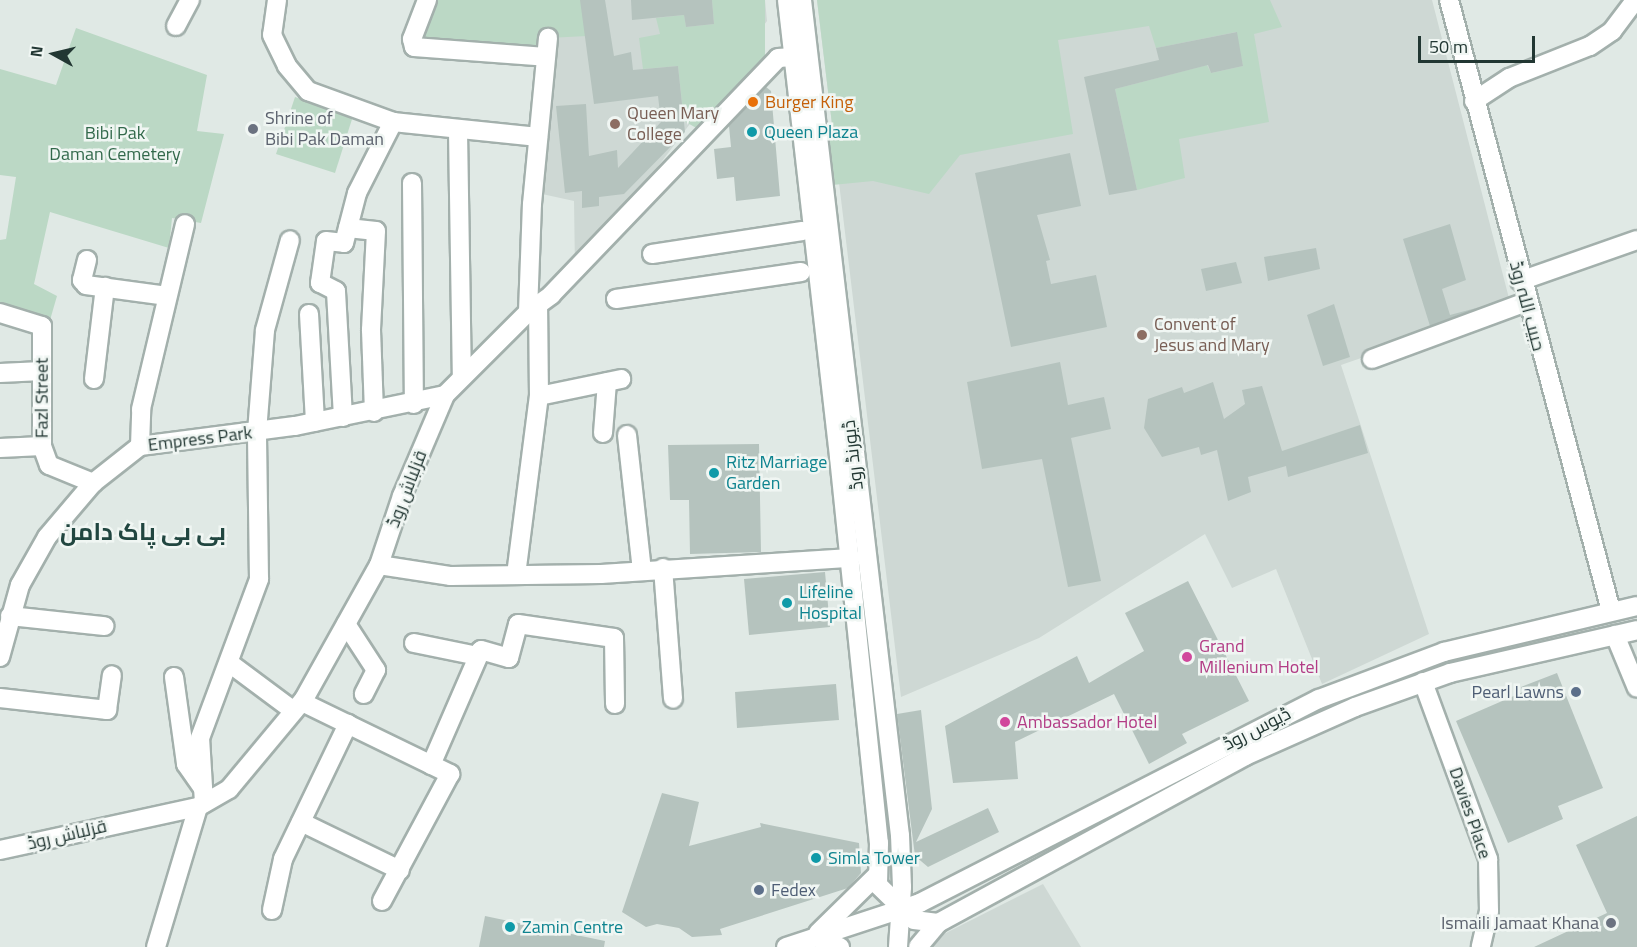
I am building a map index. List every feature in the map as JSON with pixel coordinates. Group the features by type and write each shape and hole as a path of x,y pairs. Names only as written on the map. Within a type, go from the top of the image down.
{"street":[{"path":"176,26 190,0"},
{"path":"277,0 272,31 287,66 305,89 393,122 458,131 538,136"},
{"path":"427,0 412,39 414,47 546,57"},
{"name":"ڈیورنڈ روڈ","path":"787,0 850,558 879,843 877,875"},
{"name":"ڈیورنڈ روڈ","path":"802,0 900,835 901,910 898,947"},
{"name":"حبیب اللہ روڈ","path":"1449,0 1520,281 1611,611"},
{"path":"1474,101 1509,78 1590,46 1612,31 1635,0"},
{"path":"516,575 539,396 533,308 538,136 548,38"},
{"name":"قزلباش روڈ","path":"0,850 202,799 229,789 298,706 379,565 402,496 445,395 778,58 793,57"},
{"path":"343,417 336,291 320,283 326,241 344,243 357,194 393,122"},
{"path":"458,131 462,376"},
{"path":"412,183 414,404"},
{"path":"140,446 141,409 185,224"},
{"path":"348,228 376,231 371,330 374,412"},
{"path":"652,254 802,231"},
{"path":"156,947 202,799 200,738 259,579 257,432 265,330 290,240"},
{"path":"1520,281 1637,240"},
{"path":"87,260 83,284 167,296"},
{"path":"616,299 801,272"},
{"path":"94,380 105,287"},
{"path":"1372,359 1526,302"},
{"name":"Fazl Street","path":"0,313 42,326 42,446 49,465 93,483"},
{"path":"309,314 315,422"},
{"path":"0,373 42,371"},
{"path":"539,396 614,381 603,433"},
{"name":"Empress Park","path":"0,657 20,585 47,537 93,483 140,446 257,432 374,412 445,395"},
{"path":"627,435 642,570"},
{"path":"0,448 42,446"},
{"path":"379,565 451,576 642,570 850,558"},
{"path":"663,568 673,699"},
{"name":"ڈیوس روڈ","path":"786,947 814,936 901,910 1319,699 1416,660 1637,606"},
{"path":"10,616 104,626"},
{"path":"346,624 376,670 364,694"},
{"path":"431,765 478,656 484,650 508,658 518,624 614,638 615,704"},
{"name":"ڈیوس روڈ","path":"918,947 938,923 1245,756 1355,707 1423,682 1527,653 1637,630"},
{"path":"1615,635 1637,688"},
{"path":"414,643 478,656"},
{"path":"232,665 298,706 348,724 450,774 448,782 382,901"},
{"path":"0,698 107,710 112,675"},
{"path":"174,677 186,764 202,799"},
{"name":"Davies Place","path":"1423,682 1488,859 1489,910 1481,947"},
{"path":"272,910 283,859 348,724"},
{"path":"301,822 400,870"},
{"path":"877,875 881,892 901,910 917,922 938,923"},
{"path":"840,947 814,936 877,875"}],"shaded area":[{"name":"Queen Mary College","path":"427,0 765,0 767,21 603,240 575,269 574,201 533,192 546,57"},
{"name":"Convent of Jesus and Mary","path":"817,0 1432,0 1511,306 1341,365 1429,634 1322,684 1276,569 1232,588 1205,534 1039,638 901,697"},
{"path":"1043,884 1081,947 927,947 934,939"}],"green space":[{"path":"427,0 582,0 587,36 548,38 546,57 412,39"},
{"path":"712,0 765,0 765,73 707,134 684,121 678,66 643,69 639,38 660,34 656,18 684,15 686,27 714,24"},
{"path":"817,0 1270,0 1282,27 1254,34 1269,122 1179,139 1185,178 1137,190 1115,89 1207,65 1211,73 1243,66 1236,32 1156,48 1149,26 1058,40 1073,134 960,155 929,194 873,181 822,186 832,124"},
{"name":"Bibi Pak Daman Cemetery","path":"76,28 207,75 197,131 224,134 201,223 172,218 169,248 50,212 34,284 57,296 48,327 0,313 0,240 6,239 16,177 0,175 0,69 56,85"},
{"path":"295,97 353,116 335,173 276,154"}],"building":[{"path":"580,0 605,0 614,56 631,52 633,70 678,66 685,132 624,194 599,197 599,206 582,208 582,191 565,193 556,106 586,104 589,156 617,150 618,168 661,122 658,96 594,104"},
{"path":"631,0 712,0 714,24 686,27 684,15 632,20"},
{"path":"1237,32 1243,66 1211,73 1208,65 1115,89 1137,190 1109,195 1084,77 1159,60 1156,48"},
{"name":"Queen Plaza","path":"766,87 771,91 780,196 736,201 734,177 717,179 714,149 731,147 729,126"},
{"path":"1070,153 1081,206 1037,215 1050,260 1046,261 1051,284 1096,275 1107,327 1011,347 975,173"},
{"path":"1450,224 1466,280 1442,289 1450,315 1480,307 1430,326 1403,239"},
{"path":"1316,248 1320,269 1268,281 1264,257"},
{"path":"1236,262 1242,283 1206,291 1201,269"},
{"path":"1334,304 1350,357 1323,366 1307,315"},
{"path":"1060,362 1068,405 1104,397 1111,429 1071,438 1101,581 1068,587 1042,459 982,469 967,382"},
{"path":"1213,382 1224,419 1245,404 1242,390 1262,386 1282,451 1360,425 1368,453 1288,477 1286,466 1248,477 1251,492 1228,501 1217,450 1201,455 1199,447 1162,457 1144,428 1148,399 1182,387 1184,393"},
{"name":"Ritz Marriage Garden","path":"759,444 761,552 690,554 689,500 670,500 668,445"},
{"name":"Lifeline Hospital","path":"825,572 830,627 749,635 744,579"},
{"path":"1188,581 1249,701 1182,734 1187,743 1149,764 1114,694 1015,742 1018,779 953,783 945,726 1077,656 1089,683 1144,651 1125,613"},
{"path":"1557,673 1603,788 1558,806 1563,819 1508,843 1456,721 1523,692 1521,687"},
{"path":"836,684 839,720 737,728 735,692"},
{"path":"921,710 932,809 916,842 988,808 999,832 928,867 915,856 897,714"},
{"path":"662,793 699,802 689,846 761,827 760,823 859,843 861,873 848,888 720,929 722,935 692,937 679,928 657,924 646,927 622,912"},
{"path":"1637,816 1637,947 1534,947 1607,913 1576,845"},
{"name":"Zamin Centre","path":"485,916 605,941 604,947 479,947"}],"place":[{"name":"Burger King","path":"753,102"},
{"name":"Queen Mary College","path":"615,124"},
{"name":"Shrine of Bibi Pak Daman","path":"253,129"},
{"name":"Queen Plaza","path":"752,132"},
{"name":"Convent of Jesus and Mary","path":"1142,335"},
{"name":"Ritz Marriage Garden","path":"714,473"},
{"name":"Lifeline Hospital","path":"787,603"},
{"name":"Grand Millenium Hotel","path":"1187,657"},
{"name":"Pearl Lawns","path":"1576,692"},
{"name":"Ambassador Hotel","path":"1005,722"},
{"name":"Simla Tower","path":"816,858"},
{"name":"Fedex","path":"759,890"},
{"name":"Ismaili Jamaat Khana","path":"1611,923"},
{"name":"Zamin Centre","path":"510,927"}],"district":[{"name":"بی بی پاک دامن","path":"143,532"}]}
